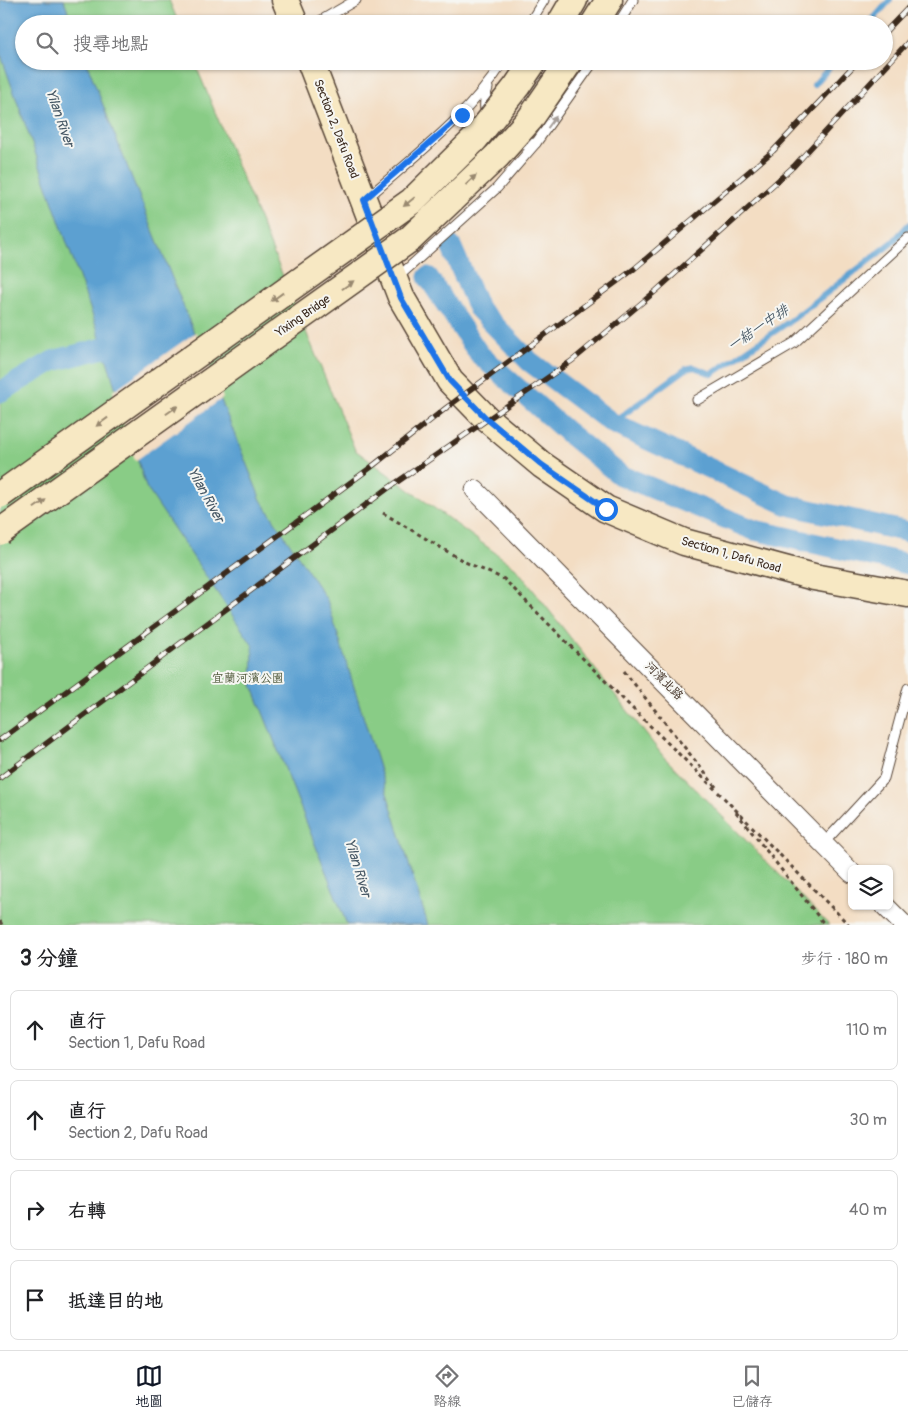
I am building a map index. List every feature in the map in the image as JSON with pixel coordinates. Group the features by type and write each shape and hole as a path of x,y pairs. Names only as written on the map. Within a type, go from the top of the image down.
{"street":[{"path":"284,0 291,15"},
{"path":"565,15 574,0"},
{"path":"600,15 609,0"},
{"name":"Section 2, Dafu Road","path":"313,70 394,280"},
{"path":"0,495 412,201 474,138 528,70"},
{"name":"Yixing Bridge","path":"0,532 410,239 503,150 530,119 564,70"},
{"name":"Section 1, Dafu Road","path":"394,280 401,298 450,381 486,418 542,465 606,509 684,542 814,578 908,594"},
{"name":"河濱北路","path":"475,490 706,723 848,870"},
{"path":"889,910 904,925"}],"lane":[{"path":"330,15 356,0"},
{"path":"535,15 544,0"},
{"path":"623,15 632,0"},
{"path":"364,200 462,115 490,83 498,70"},
{"path":"394,280 497,188 536,143 588,70"},
{"path":"490,83 484,98 484,114 492,130 504,140 520,145 536,143"},
{"path":"697,400 794,342 908,238"},
{"path":"822,845 884,778 904,724 908,688"}],"path":[{"path":"383,514 465,562 504,579 849,925"},
{"path":"619,666 825,925"},
{"path":"0,920 2,925"}],"green space":[{"name":"宜蘭河濱公園","path":"0,0 169,0 175,15 15,15 15,70 198,70 355,450 516,568 663,756 829,925 0,925"}],"water":[{"name":"Yilan River","path":"0,0 64,0 69,15 15,15 15,70 89,70 261,500 327,600 428,925 347,925 252,685 253,646 146,487 97,328 0,53"}],"pier":[{"path":"196,332 223,398 135,461 113,391"}],"waterway":[{"path":"877,15 890,0"},
{"path":"814,85 827,70"},
{"name":"一結一中排","path":"612,423 686,369 694,367 712,374 793,319 893,242 908,225"},
{"path":"451,246 478,308 529,361 612,423 788,505 908,532"},
{"path":"428,277 479,354 567,432 620,475 754,530 908,564"},
{"path":"0,392 53,361 131,341"}],"railway":[{"path":"893,24 908,8"},
{"path":"893,58 908,42"},
{"path":"0,740 370,468 446,408 634,269 773,151 850,70"},
{"path":"0,778 387,489 573,360 657,290 794,166 882,70"}],"route":[{"path":"462,115 364,200 401,298 450,381 486,418 542,465 606,509"}]}
